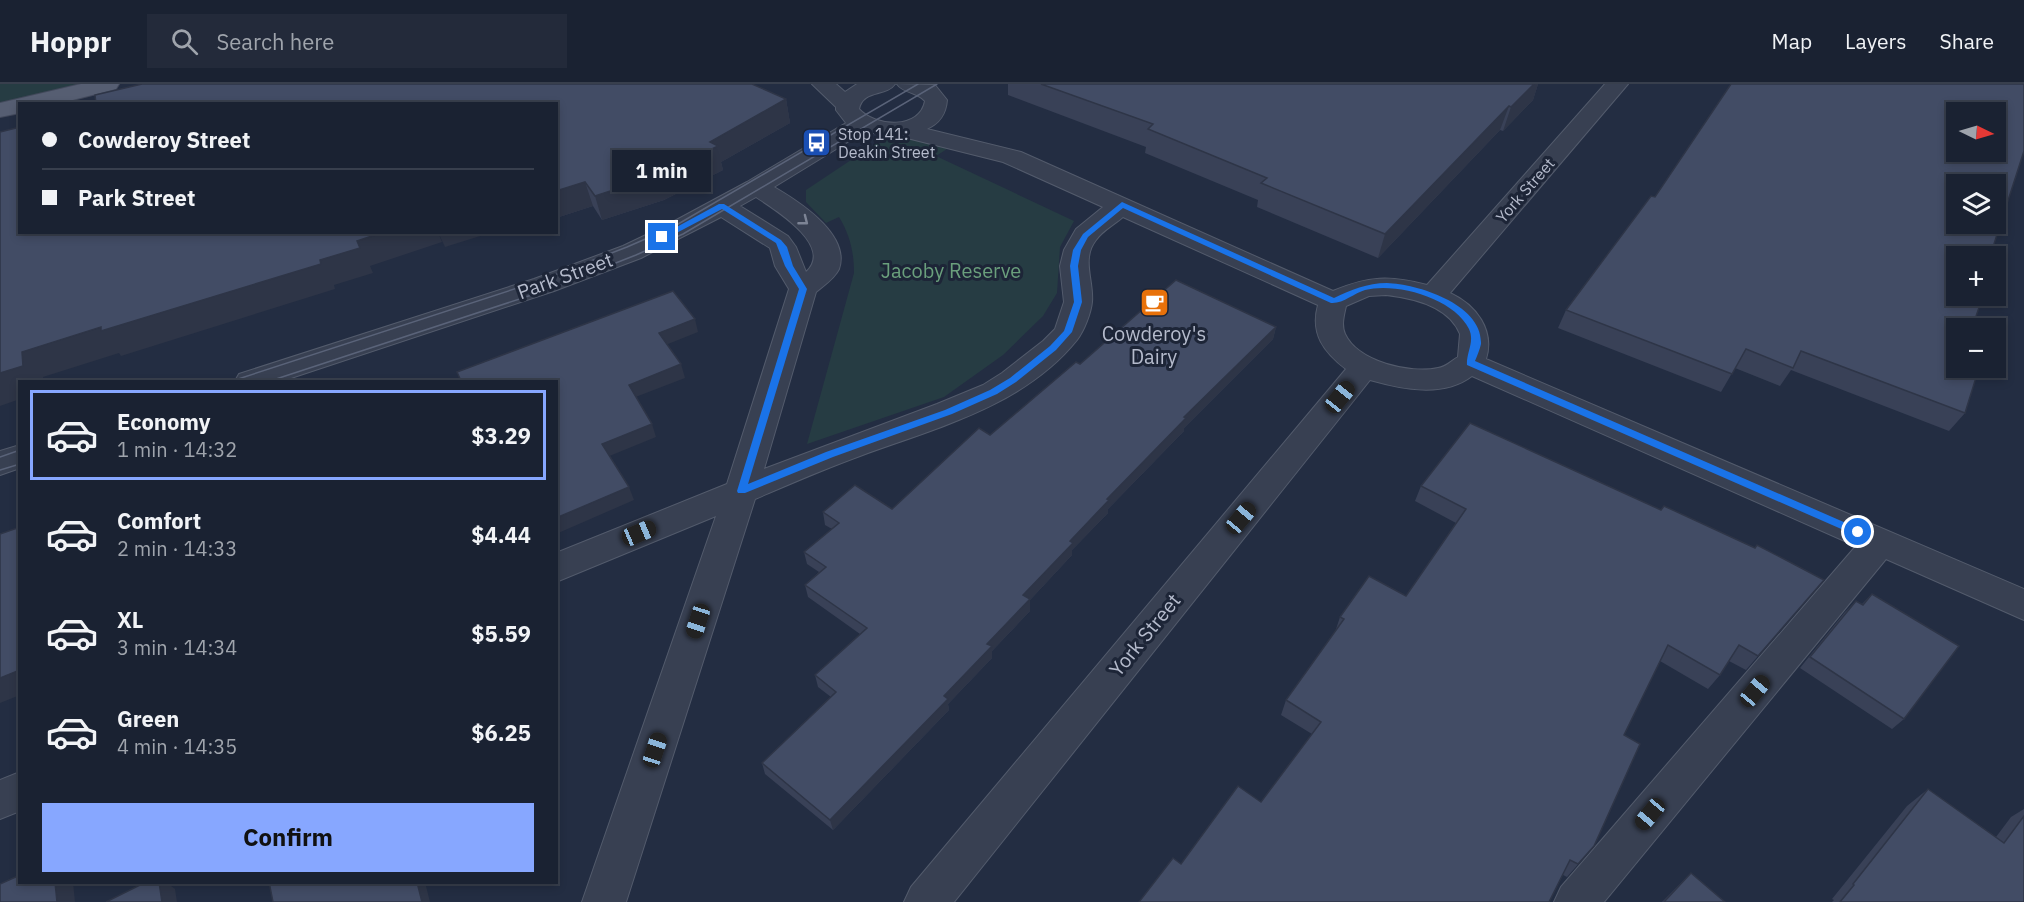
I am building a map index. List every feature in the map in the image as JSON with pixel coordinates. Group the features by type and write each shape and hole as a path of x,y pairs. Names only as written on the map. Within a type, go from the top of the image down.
{"main road":[{"path":"36,102 108,84"},
{"path":"0,110 18,106"}],"street":[{"path":"823,84 854,114 877,129 911,127 930,117 937,105"},
{"name":"Park Street","path":"253,380 588,270 678,230 756,187 854,114 856,93 884,84"},
{"name":"York Street","path":"1433,295 1617,84"},
{"path":"919,85 932,95 937,105 1012,158"},
{"path":"899,129 1012,158 1334,301 1364,288 1386,286 1410,288 1433,295 1451,305 1465,317 1474,330 1476,344 1470,363 1461,370 1441,378 1416,380 1389,376 1364,367 1344,353 1332,337 1328,321 1334,301"},
{"path":"604,902 741,491 803,289 825,269 827,256 821,238 806,222 756,187"},
{"path":"558,567 829,455 948,412 994,392 1013,380 1053,348 1068,332 1078,302 1074,266 1077,250 1085,235 1122,205"},
{"path":"722,206 779,242 789,266 803,289"},
{"path":"1470,363 2024,605"},
{"name":"York Street","path":"926,902 1364,367"},
{"path":"0,463 18,457"},
{"path":"1576,902 1880,542"},
{"path":"0,800 18,792"}],"green space":[{"path":"0,84 78,84 0,103"},
{"name":"Jacoby Reserve","path":"893,137 909,138 947,149 936,156 1074,221 1060,247 1057,293 1043,316 1003,355 944,397 807,444 854,273 851,244 839,217 826,223 806,202 806,190 881,140"}],"building":[{"path":"142,84 752,84 786,99 710,142 718,146 657,176 595,196 585,182 558,190 558,102 96,102 95,95"},
{"path":"1041,84 1534,84 1511,107 1509,106 1385,234 1261,183 1267,178 1148,129 1153,124"},
{"path":"1731,84 2024,84 2024,151 2006,207 2006,174 1946,174 1946,234 1997,234 1993,246 1946,246 1946,306 1980,306 1975,318 1946,318 1946,378 1976,378 1965,413 1801,351 1793,368 1746,349 1732,374 1566,310 1651,196 1655,197"},
{"path":"18,128 18,234 378,234 357,241 360,248 320,260 321,264 101,331 101,327 22,352 23,366 0,373 0,132"},
{"path":"1176,280 1276,327 1184,417 1186,418 1107,499 1109,500 1070,541 1073,543 1023,595 1030,599 987,644 992,646 944,696 948,699 830,820 762,763 836,692 815,675 867,628 805,585 826,567 804,552 839,523 823,512 855,485 892,509 979,428 990,435 1076,362 1080,364"},
{"path":"673,291 695,319 659,333 681,364 629,385 652,424 602,444 629,487 558,517 558,380 461,380 457,372"},
{"path":"1470,423 1661,510 1664,506 1755,548 1757,545 1824,580 1758,656 1739,645 1720,675 1668,645 1624,735 1640,744 1594,846 1578,864 1570,860 1549,902 1139,902 1173,858 1181,864 1238,786 1261,802 1321,722 1286,700 1344,619 1340,617 1369,576 1406,596 1466,509 1421,486"},
{"path":"18,528 18,671 0,678 0,534"},
{"path":"1872,594 1959,646 1904,719 1810,657 1856,601 1863,605"},
{"path":"1928,789 2004,843 2024,816 2024,902 1840,902"},
{"path":"1691,873 1725,902 1664,902"},
{"path":"18,876 18,884 55,884 57,902 0,902 0,884"},
{"path":"142,884 159,884 162,902 106,902"},
{"path":"269,884 418,884 422,902 273,902"}],"tram line":[{"path":"235,380 542,280 627,247 673,227 918,84"},
{"path":"273,380 547,290 636,255 683,234 937,84"},
{"path":"0,457 18,451"},
{"path":"0,470 18,465"}],"place":[{"name":"Stop 141: Deakin Street","path":"817,143"},
{"name":"Cowderoy's Dairy","path":"1154,303"}],"route":[{"path":"662,237 722,206 779,242 787,256 789,266 803,289 741,491 829,455 948,412 994,392 1013,380 1053,348 1068,332 1078,302 1074,275 1077,250 1085,235 1122,205 1334,301 1364,288 1386,286 1410,288 1433,295 1451,305 1465,317 1474,330 1476,344 1470,363 1858,532"}]}
